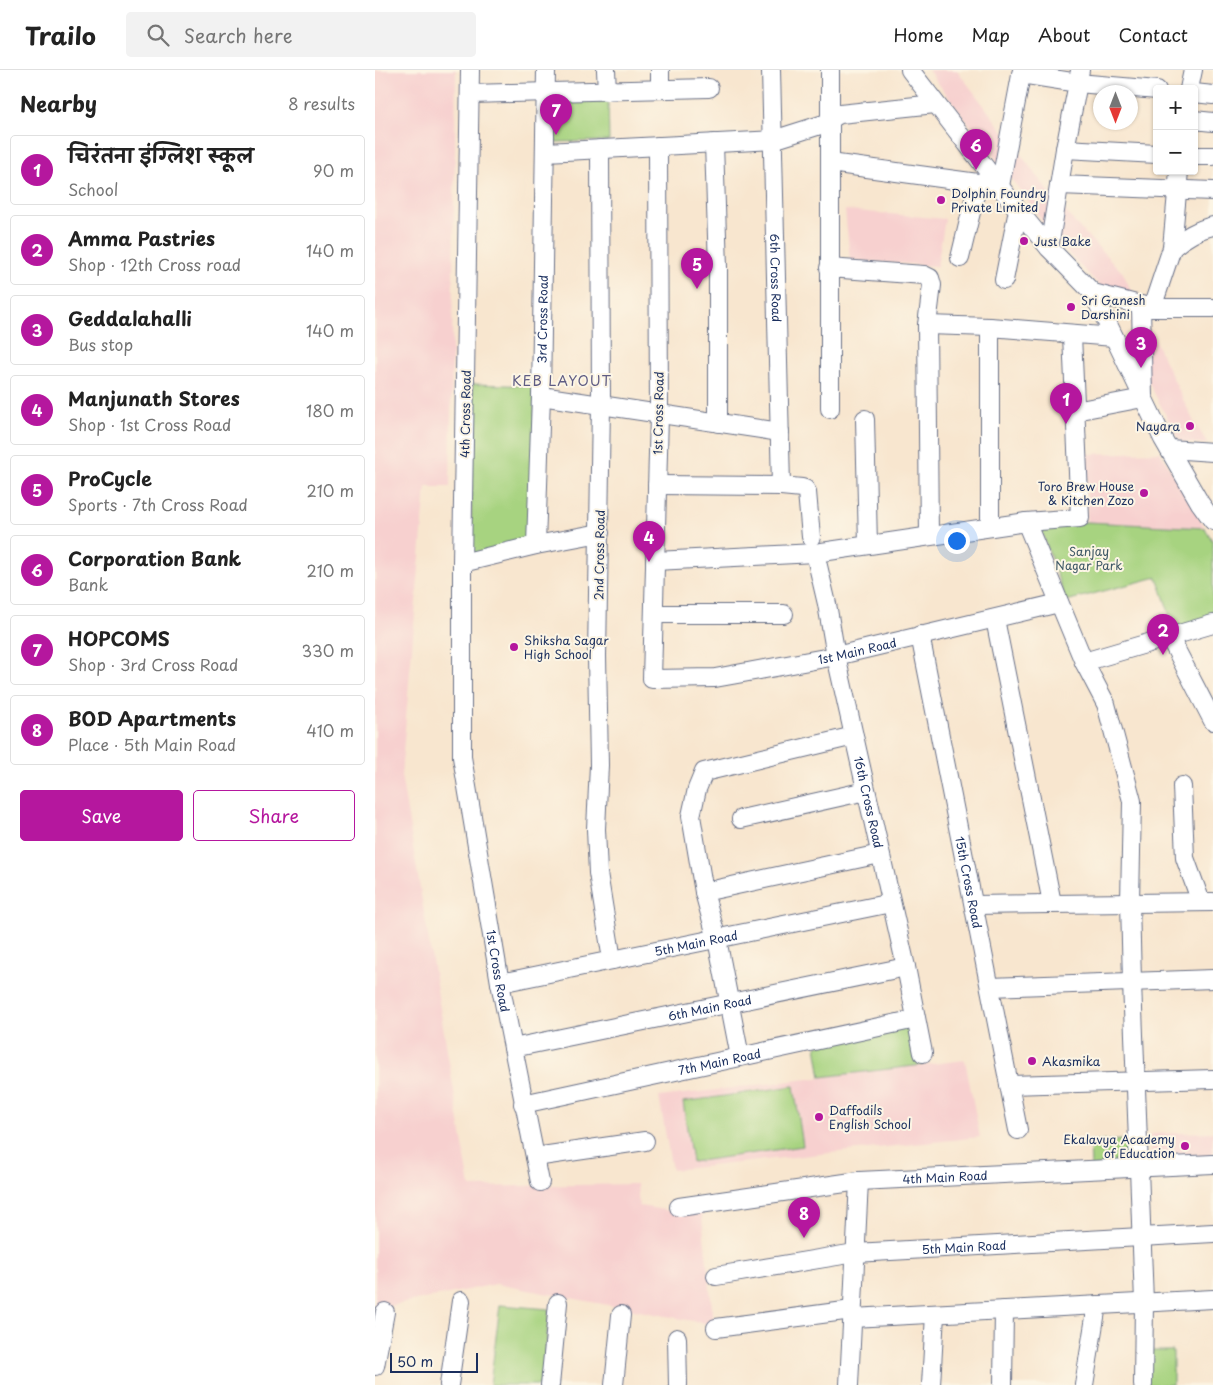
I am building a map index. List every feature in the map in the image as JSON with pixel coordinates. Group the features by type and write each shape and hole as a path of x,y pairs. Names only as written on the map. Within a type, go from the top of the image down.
{"street":[{"name":"4th Cross Road","path":"461,757 462,563 470,70"},
{"name":"3rd Cross Road","path":"537,545 546,70"},
{"path":"606,70 607,91"},
{"path":"659,89 660,70"},
{"name":"6th Cross Road","path":"771,70 781,486"},
{"path":"830,70 832,119 829,268 830,409"},
{"path":"910,70 1049,248 1093,294 1169,449 1207,504 1213,521"},
{"path":"1190,85 1193,70"},
{"path":"1000,186 1021,72 1079,77 1153,89"},
{"path":"1049,248 1079,77"},
{"path":"471,94 709,88"},
{"path":"1198,93 1213,95"},
{"path":"545,152 773,140 832,119 840,114 935,104"},
{"path":"1198,120 1213,122"},
{"path":"714,143 717,268 717,423"},
{"name":"1st Cross Road","path":"652,679 659,415 658,146"},
{"name":"2nd Cross Road","path":"600,149 601,405 597,656 599,765 596,829 599,873 612,960"},
{"path":"1065,149 1153,154"},
{"path":"1198,156 1213,156"},
{"path":"830,163 1000,186"},
{"path":"1143,398 1146,306 1172,248 1179,175"},
{"path":"960,258 979,183"},
{"path":"1059,185 1213,191"},
{"path":"1004,280 1018,210"},
{"path":"1172,248 1181,240 1206,227 1213,226"},
{"path":"829,268 924,275 930,278 932,285 927,325 929,536"},
{"path":"1093,294 1146,306 1213,308"},
{"path":"927,325 990,327 1114,337"},
{"path":"990,327 991,526"},
{"path":"655,561 813,545 868,545 991,526 1080,518 1072,335"},
{"path":"541,396 780,432"},
{"path":"1075,411 1143,398"},
{"path":"865,419 868,545"},
{"path":"1169,449 1213,452"},
{"path":"657,485 781,486"},
{"name":"16th Cross Road","path":"781,486 805,489 813,545 827,604 836,656 906,967 923,1053"},
{"path":"1026,522 1084,662 1106,704 1133,801 1130,902 1144,1302 1143,1385"},
{"path":"462,563 537,545 600,533"},
{"name":"1st Main Road","path":"652,679 715,678 836,656 1059,603"},
{"path":"654,614 784,614"},
{"path":"995,619 1052,903"},
{"path":"1084,662 1213,624"},
{"name":"15th Cross Road","path":"920,635 1018,1130"},
{"path":"1169,636 1213,721"},
{"path":"740,1057 717,939 704,892 693,829 691,816 697,789 705,772 854,736"},
{"name":"1st Cross Road","path":"461,757 500,983 540,1182"},
{"path":"974,905 1207,902 1185,858 1182,786"},
{"path":"741,819 866,791"},
{"path":"704,892 881,854"},
{"name":"5th Main Road","path":"500,983 891,903"},
{"name":"6th Main Road","path":"513,1048 906,967"},
{"path":"990,987 1213,979"},
{"name":"7th Main Road","path":"523,1104 917,1018"},
{"path":"1009,1084 1213,1079"},
{"path":"535,1157 645,1141"},
{"name":"4th Main Road","path":"679,1207 859,1181 1213,1164"},
{"path":"849,1385 859,1181"},
{"name":"5th Main Road","path":"716,1276 855,1253 1213,1233"},
{"path":"716,1328 852,1314 935,1314 1213,1299"},
{"path":"449,1385 461,1301"},
{"path":"550,1385 558,1303"},
{"path":"1084,1385 1097,1305"},
{"path":"1003,1310 1003,1385"},
{"path":"375,1366 385,1312"},
{"path":"931,1385 935,1314"},
{"path":"614,1385 621,1315"},
{"path":"677,1338 677,1385"}],"shaded area":[{"path":"375,70 456,70 450,487 426,487 401,775 470,1187 637,1184 639,1206 677,1212 701,1209 714,1325 496,1284 375,1309"},
{"path":"928,70 957,70 1046,188 1076,224 1123,273 1134,297 1103,289 1055,240 1029,202"},
{"path":"845,210 945,219 937,266 850,260"},
{"path":"1146,322 1194,422 1208,444 1181,442 1147,379"},
{"path":"1160,452 1205,528 1087,522 1087,454"},
{"name":"Daffodils English School","path":"965,1060 980,1137 672,1170 659,1097"},
{"path":"1213,1132 1213,1161 1152,1162 1151,1134"}],"green space":[{"path":"608,97 609,141 554,142 553,98"},
{"path":"473,384 535,386 533,542 471,557"},
{"name":"Sanjay Nagar Park","path":"1087,522 1205,528 1213,542 1213,620 1175,630 1157,577 1066,601 1039,524"},
{"path":"915,1023 923,1065 821,1077 816,1046"},
{"path":"794,1086 803,1146 692,1162 683,1102"},
{"path":"1131,1140 1132,1167 1091,1167 1090,1141"},
{"path":"500,1305 549,1309 543,1385 490,1385"},
{"path":"1145,1351 1173,1351 1173,1385 1145,1385"}],"place":[{"name":"HOPCOMS","path":"556,135"},
{"name":"Corporation Bank","path":"976,170"},
{"name":"Dolphin Foundry Private Limited","path":"941,200"},
{"name":"Just Bake","path":"1024,241"},
{"name":"ProCycle","path":"697,289"},
{"name":"Sri Ganesh Darshini","path":"1071,307"},
{"name":"Geddalahalli","path":"1141,368"},
{"name":"चिरंतना इंग्लिश स्कूल","path":"1066,424"},
{"name":"Nayara","path":"1190,426"},
{"name":"Toro Brew House & Kitchen Zozo","path":"1144,493"},
{"name":"Manjunath Stores","path":"649,562"},
{"name":"Shiksha Sagar High School","path":"514,647"},
{"name":"Amma Pastries","path":"1163,655"},
{"name":"Akasmika","path":"1032,1061"},
{"name":"Daffodils English School","path":"819,1117"},
{"name":"Ekalavya Academy of Education","path":"1185,1146"},
{"name":"BOD Apartments","path":"804,1238"}],"district":[{"name":"KEB LAYOUT","path":"562,380"}]}
